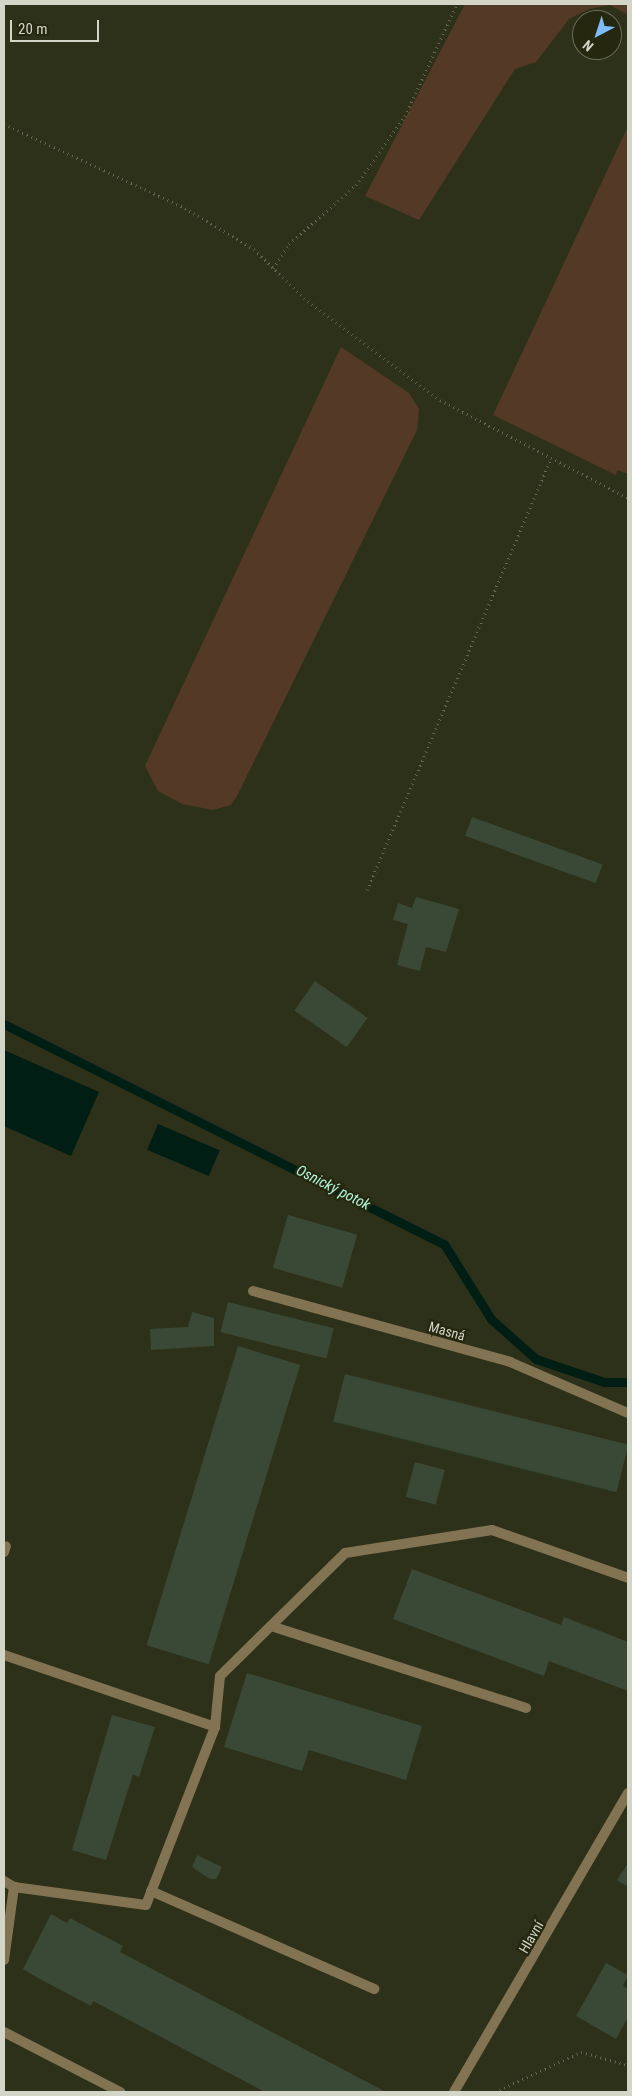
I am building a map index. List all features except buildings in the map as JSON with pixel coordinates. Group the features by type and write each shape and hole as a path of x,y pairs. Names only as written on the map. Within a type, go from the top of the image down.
{"street":[{"name":"Masná","path":"253,1291 510,1362 628,1412"},
{"path":"4,1881 14,1887 146,1905 215,1727 220,1676 345,1553 492,1530 628,1578"},
{"path":"271,1626 526,1708"},
{"path":"4,1655 215,1727"},
{"name":"Hlavní","path":"454,2092 628,1793"},
{"path":"4,1960 14,1887"},
{"path":"151,1891 374,1989"},
{"path":"4,2032 120,2092"}],"path":[{"path":"273,268 289,244 356,185 404,116 457,4"},
{"path":"4,124 185,208 254,249 304,298 440,400 550,460 628,498"},
{"path":"367,890 550,460"},
{"path":"495,2092 581,2052 628,2065"}],"shaded area":[{"path":"465,4 628,4 628,15 610,5 587,10 572,10 572,18 536,62 515,69 419,220 365,196"},
{"path":"628,126 628,474 617,470 616,475 493,415"},
{"path":"341,347 409,393 419,409 417,430 237,796 231,805 213,810 182,804 158,791 145,766"},
{"path":"4,1050 99,1092 71,1156 4,1126"},
{"path":"158,1124 220,1150 209,1176 147,1150"}],"waterway":[{"name":"Osnický potok","path":"4,1024 444,1244 491,1319 536,1359 604,1382 628,1382"}]}
